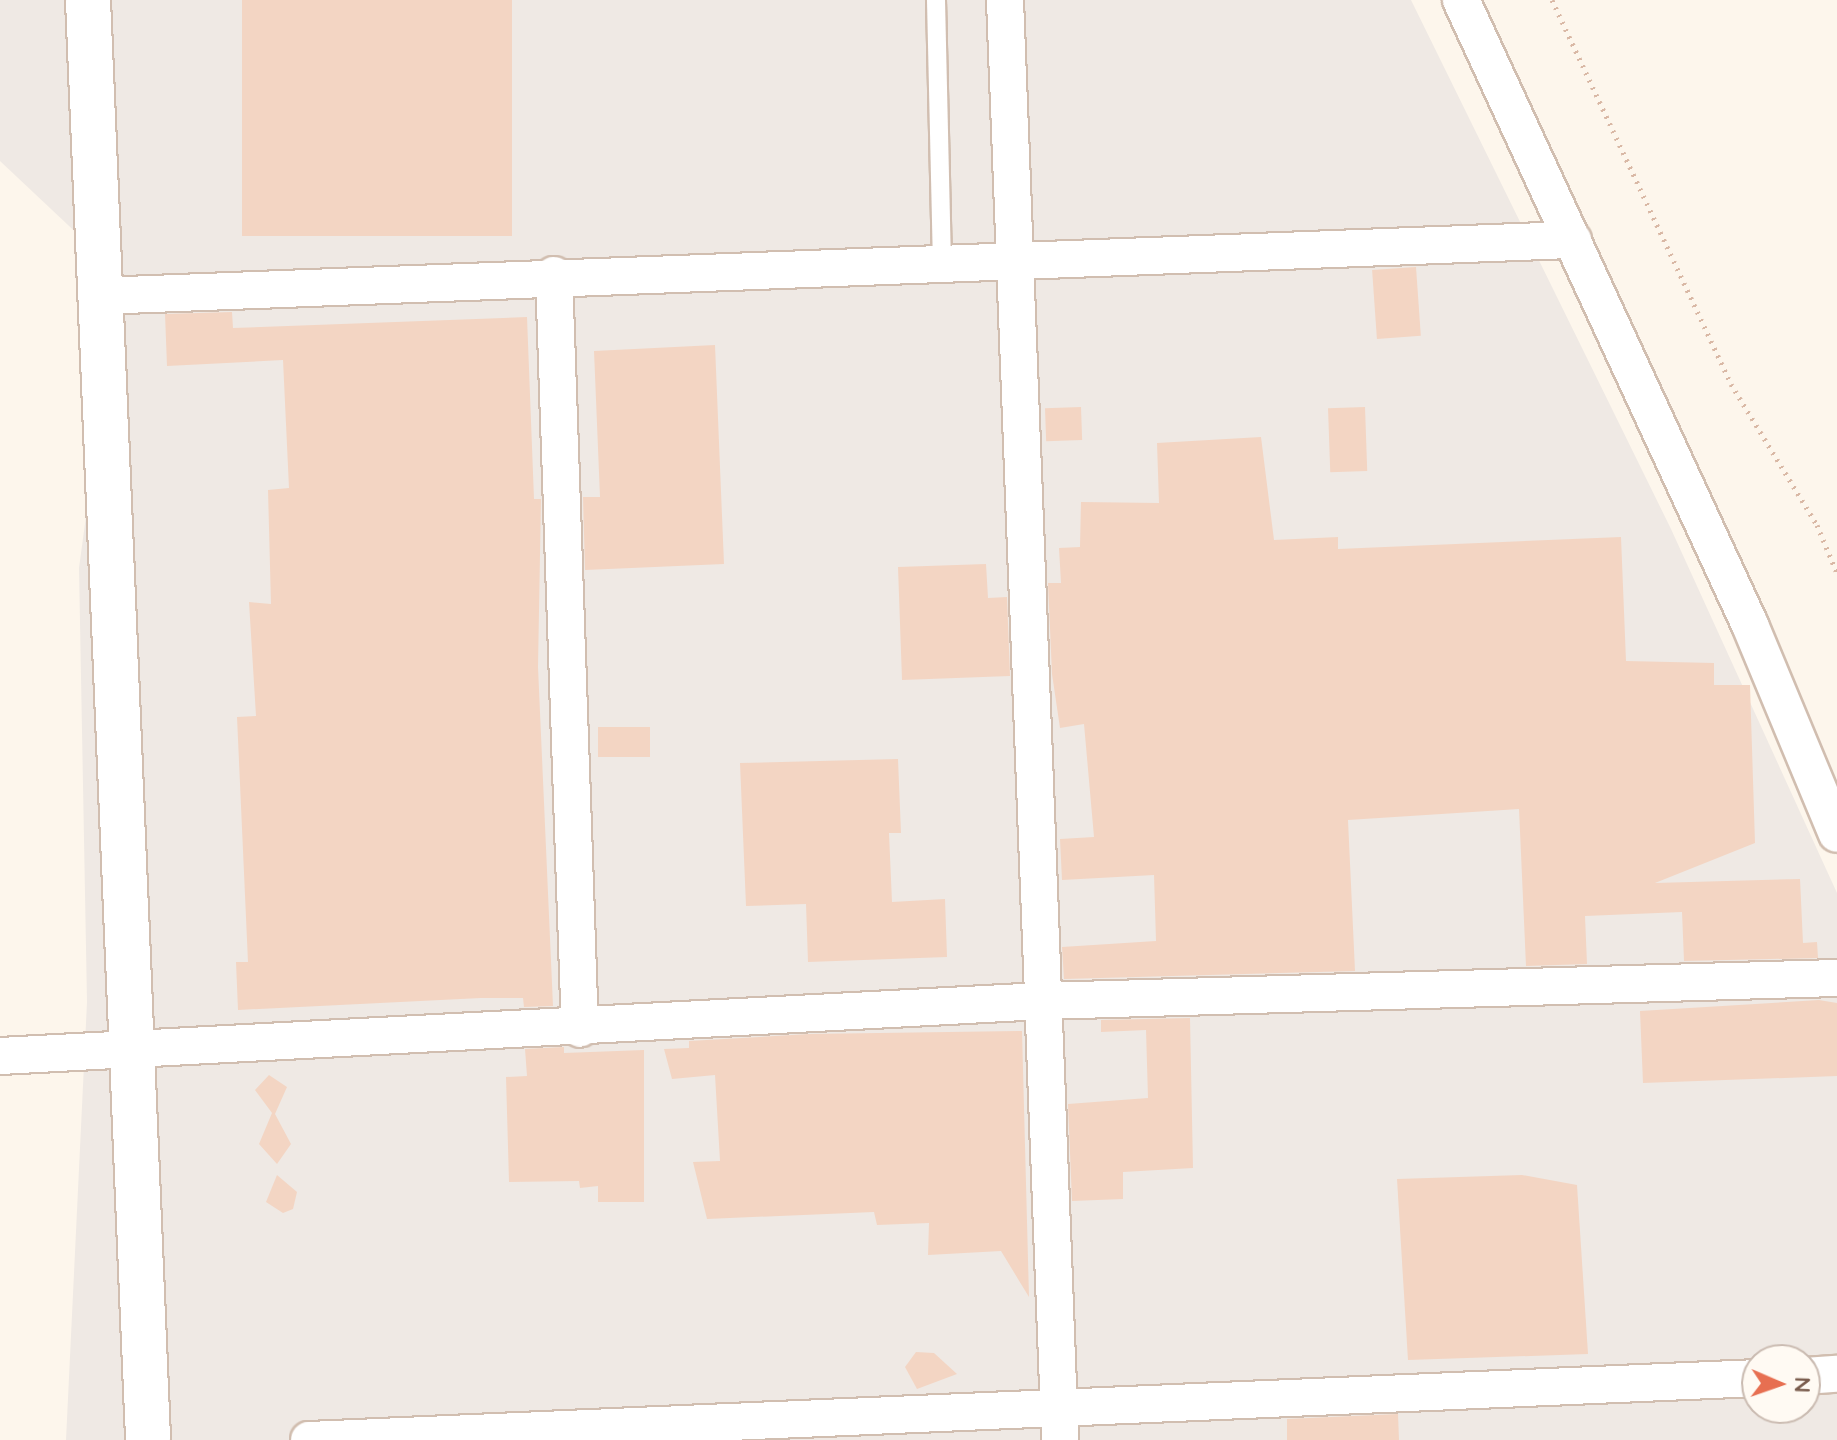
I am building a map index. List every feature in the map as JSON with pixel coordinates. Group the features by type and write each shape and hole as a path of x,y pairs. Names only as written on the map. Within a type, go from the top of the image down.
{"street":[{"path":"88,0 148,1440"},
{"path":"1005,0 1059,1424"},
{"path":"1461,0 1750,625 1837,834"},
{"path":"99,296 1015,257 1573,240"},
{"path":"554,275 580,1029"},
{"path":"0,1056 580,1029 1043,1001 1837,978"},
{"path":"309,1440 1059,1424 1741,1379"}],"lane":[{"path":"936,0 942,260"}],"path":[{"path":"1552,0 1731,384 1817,525 1837,573"}],"shaded area":[{"path":"0,0 1411,0 1671,529 1837,893 1837,1440 66,1440 87,1002 79,568 119,273 0,161"}],"building":[{"path":"242,0 512,0 512,236 242,236"},
{"path":"1416,267 1421,336 1377,339 1372,270"},
{"path":"232,312 233,328 527,317 534,499 541,499 538,667 553,1006 524,1007 523,998 481,998 238,1010 236,962 248,962 237,717 256,716 249,602 271,604 268,490 289,488 283,360 167,366 165,314"},
{"path":"715,345 724,564 585,570 583,497 600,497 594,351"},
{"path":"1081,407 1082,440 1046,441 1045,408"},
{"path":"1365,407 1367,471 1330,472 1328,408"},
{"path":"1261,437 1274,540 1338,537 1338,549 1621,537 1626,661 1714,663 1714,685 1750,685 1755,843 1655,883 1800,879 1803,943 1817,942 1818,958 1684,961 1682,912 1585,916 1587,964 1526,966 1519,809 1348,820 1355,971 1064,979 1062,947 1156,941 1154,875 1062,880 1060,839 1094,837 1084,724 1060,728 1052,674 1048,583 1061,583 1059,548 1080,547 1081,502 1159,503 1157,443"},
{"path":"986,564 988,598 1007,597 1010,676 902,680 898,567"},
{"path":"598,727 650,727 650,757 598,757"},
{"path":"898,759 901,833 889,833 892,902 945,899 947,957 808,962 806,904 746,906 740,763"},
{"path":"1819,1000 1837,1003 1837,1076 1643,1083 1640,1011"},
{"path":"1190,1018 1193,1168 1123,1172 1123,1199 1072,1201 1068,1104 1148,1098 1146,1030 1101,1032 1101,1020"},
{"path":"1022,1031 1029,1297 1001,1251 928,1255 929,1223 877,1225 874,1212 707,1219 693,1162 720,1161 715,1075 672,1079 664,1049 689,1048 689,1041 809,1034"},
{"path":"564,1047 564,1053 644,1050 644,1202 598,1202 598,1186 580,1188 579,1181 509,1182 506,1077 527,1076 525,1049"},
{"path":"269,1075 287,1087 275,1114 291,1144 277,1164 259,1144 272,1113 255,1090"},
{"path":"277,1175 297,1192 293,1209 283,1213 266,1202"},
{"path":"1522,1175 1577,1185 1588,1354 1408,1360 1397,1179"},
{"path":"916,1352 934,1353 957,1374 917,1389 905,1367"},
{"path":"1398,1414 1399,1440 1287,1440 1287,1419"}]}
